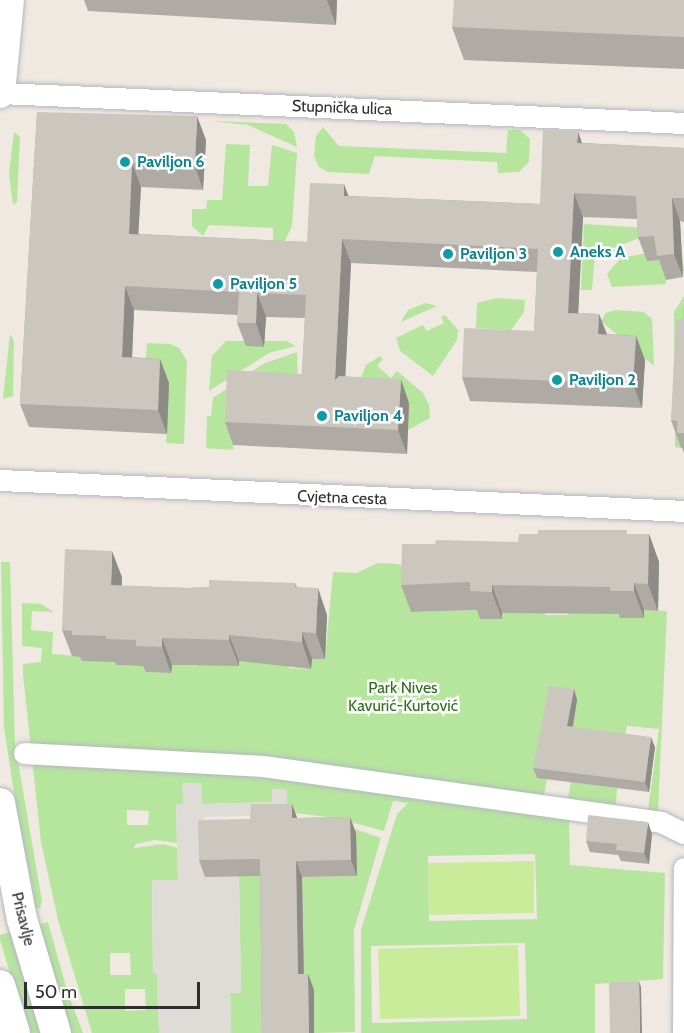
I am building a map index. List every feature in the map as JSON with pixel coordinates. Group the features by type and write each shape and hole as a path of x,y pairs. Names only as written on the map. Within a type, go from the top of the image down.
{"street":[{"path":"0,93 9,0"},
{"name":"Stupnička ulica","path":"0,93 684,123"},
{"name":"Cvjetna cesta","path":"0,480 684,511"},
{"path":"24,753 263,766 661,822 684,833"},
{"name":"Prisavlje","path":"0,803 22,919 56,1033"},
{"path":"683,1033 684,868"},
{"path":"0,985 15,1033"}],"green space":[{"path":"211,121 286,124 294,132 297,147 248,125"},
{"path":"323,127 339,146 506,153 508,130 520,130 530,139 529,162 519,172 498,173 497,162 375,156 369,174 328,172 319,167 314,156 316,136"},
{"path":"14,132 20,137 17,202 13,205 9,174"},
{"path":"226,144 250,145 248,186 268,186 272,145 297,153 292,226 284,243 273,245 273,228 209,225 203,236 192,226 192,209 206,209 207,200 222,200"},
{"path":"584,224 663,229 595,255 592,290 581,290"},
{"path":"682,252 684,271 665,274 666,284 612,287 607,274 621,258 646,253 682,259"},
{"path":"684,296 681,448 675,447 674,312"},
{"path":"497,298 525,300 524,312 511,330 476,328 477,303"},
{"path":"425,303 437,306 401,322 408,310"},
{"path":"616,310 644,312 652,319 654,366 601,321 606,313"},
{"path":"445,315 458,330 457,340 433,376 400,351 396,338 423,325 427,331 444,323 441,317"},
{"path":"10,334 14,341 13,396 3,399"},
{"path":"226,341 286,341 296,346 269,353 209,391 212,356"},
{"path":"147,343 170,344 179,348 187,361 184,444 166,443 169,383 144,381"},
{"path":"297,352 298,397 236,394 233,450 206,448 207,416 211,416 213,398 263,364"},
{"path":"380,356 383,359 377,366 391,378 397,371 423,393 429,405 430,418 408,430 352,400 366,365"},
{"path":"1,562 10,562 15,744 42,901 40,908 32,909 4,727"},
{"name":"Park Nives Kavurić-Kurtović","path":"377,563 398,564 412,571 411,612 480,610 502,619 502,613 522,613 523,605 545,605 545,615 568,615 569,605 614,607 644,618 644,610 667,611 658,812 648,810 659,729 627,726 624,743 547,779 544,795 422,781 412,799 569,820 570,865 665,873 663,979 595,984 595,1033 361,1033 361,930 397,814 408,803 393,801 384,831 336,818 287,812 287,790 272,789 272,802 202,804 183,783 183,805 176,805 177,843 155,840 136,844 134,848 163,844 177,848 178,880 152,881 153,973 157,973 159,1033 92,1033 58,920 41,842 23,664 41,662 42,648 22,646 22,603 41,604 54,612 32,611 31,630 53,632 52,654 116,659 116,665 138,666 146,660 146,672 171,673 172,665 197,666 197,656 289,657 289,668 311,669 312,659 325,659 333,572 357,573","holes":["127,810 149,811 148,825 127,825","535,854 537,919 429,921 428,856","525,943 527,1019 372,1023 371,946","110,953 130,953 131,975 110,975","125,989 145,989 146,1010 125,1011"]},
{"path":"571,782 617,788 616,805 568,798"},
{"path":"346,826 381,838 354,930 355,1032 314,1033 304,990 302,877 357,876"},
{"path":"534,861 534,913 429,915 428,863"},
{"path":"239,876 266,876 268,1033 231,1033 230,993 241,992"},
{"path":"48,922 67,990 83,1033 68,1033 37,925"},
{"path":"13,931 42,1033 28,1033 0,940 0,935"},
{"path":"518,945 520,1016 380,1019 378,949"}],"shaded area":[{"path":"182,783 202,783 202,804 272,802 272,789 287,790 287,815 204,817 205,876 239,876 241,993 230,993 231,1033 159,1033 157,974 153,973 152,880 178,880 176,804 183,804"}],"building":[{"path":"454,0 684,0 684,37 452,27"},
{"path":"37,112 197,116 195,166 132,163 129,234 307,242 310,183 344,184 344,196 540,204 543,129 578,131 577,143 684,148 684,198 672,198 674,254 657,256 654,236 638,237 636,196 574,193 568,313 599,314 598,334 636,336 633,384 462,377 464,328 534,331 538,249 342,239 335,380 339,376 401,379 398,430 225,422 227,370 302,374 306,295 257,293 256,323 237,323 239,292 125,286 122,357 160,359 158,410 20,404"},
{"path":"684,303 684,433 677,433 677,421 671,420 676,319 683,319"},
{"path":"538,530 627,530 627,534 649,534 648,584 634,583 634,591 610,591 610,587 492,585 492,592 470,591 470,582 401,585 402,544 435,544 436,540 518,542 519,534 538,534"},
{"path":"65,549 112,551 111,585 209,587 209,580 295,583 295,587 318,588 316,633 302,632 302,642 229,635 229,640 162,638 162,647 136,646 136,640 106,639 106,636 72,635 72,631 62,630"},
{"path":"549,686 574,689 567,726 651,737 645,782 533,768"},
{"path":"251,804 292,804 292,818 350,817 351,860 296,861 298,974 308,974 309,1033 262,1033 260,859 199,860 198,820 250,819"},
{"path":"588,815 648,822 644,853 616,850 617,844 586,841"},
{"path":"639,981 640,1033 610,1033 609,982"}],"place":[{"name":"Paviljon 6","path":"125,162"},
{"name":"Aneks A","path":"558,252"},
{"name":"Paviljon 3","path":"448,254"},
{"name":"Paviljon 5","path":"218,284"},
{"name":"Paviljon 2","path":"557,380"},
{"name":"Paviljon 4","path":"322,416"}]}
